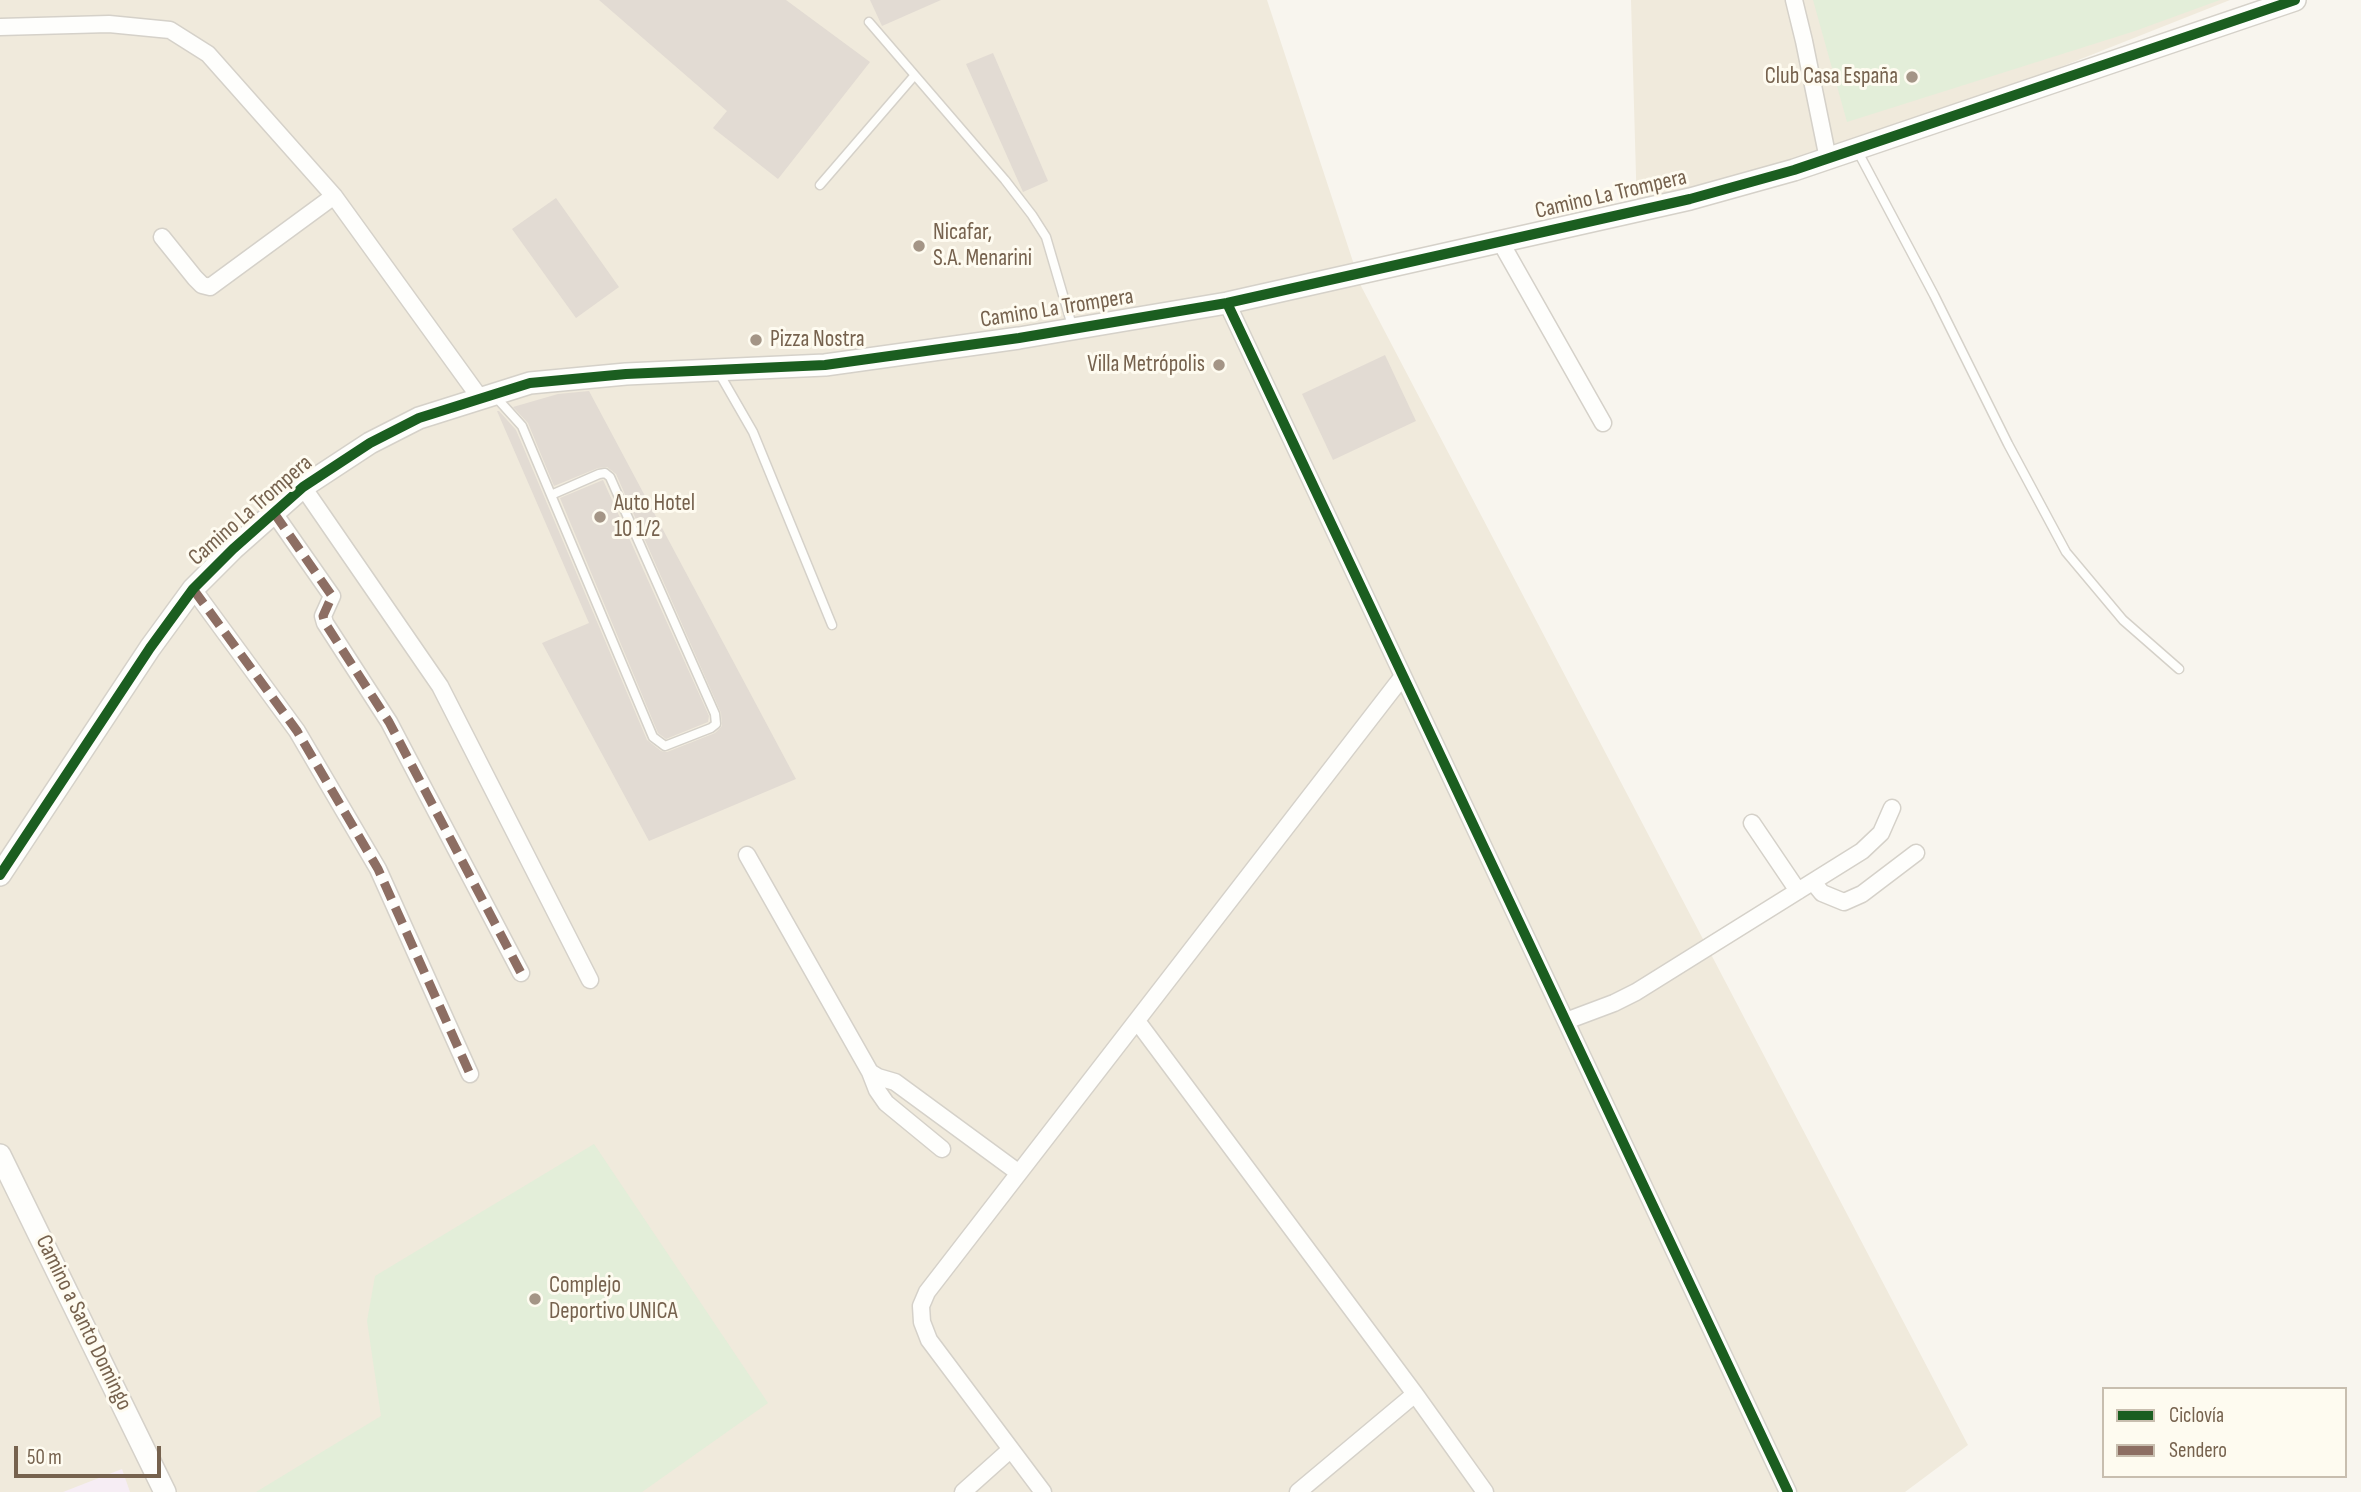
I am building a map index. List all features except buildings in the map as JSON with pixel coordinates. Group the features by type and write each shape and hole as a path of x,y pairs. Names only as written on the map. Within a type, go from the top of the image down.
{"street":[{"path":"1794,0 1828,159"},
{"name":"Camino La Trompera","path":"0,875 150,648 193,589 233,549 303,487 370,443 419,418 530,383 626,374 825,365 1073,329 1227,303 1689,199 1828,159 2121,57 2295,0"},
{"path":"0,27 109,24 170,30 208,54 334,196 487,396"},
{"path":"162,237 202,285 210,287 334,196"},
{"path":"1500,241 1603,423"},
{"path":"1227,303 1788,1492"},
{"path":"303,487 439,686 590,980"},
{"path":"274,513 332,596 323,615 325,623 389,722 522,973"},
{"path":"193,589 297,731 377,869 470,1074"},
{"path":"1043,1492 929,1340 922,1322 921,1306 927,1292 1403,676"},
{"path":"1566,1021 1636,992 1861,851 1881,833 1892,808"},
{"path":"1752,823 1798,891"},
{"path":"1813,882 1822,893 1844,902 1862,894 1916,853"},
{"path":"747,855 870,1072 877,1090 886,1103 942,1149"},
{"path":"1137,1021 1485,1492"},
{"path":"870,1072 895,1082 1019,1173"},
{"name":"Camino a Santo Domingo","path":"0,1155 165,1492"},
{"path":"1298,1492 1415,1394"},
{"path":"963,1492 1010,1450"}],"lane":[{"path":"869,22 1005,180 1046,237 1073,329"},
{"path":"820,185 914,76"},
{"path":"1857,149 2066,552 2123,620 2179,669"},
{"path":"718,370 748,423 832,625"},
{"path":"487,396 522,426 551,495 653,737 665,746 711,728 716,724 715,715 610,477 605,473 599,474 551,495"}],"shaded area":[{"path":"0,0 1267,0 1361,286 1968,1445 1905,1492 0,1492"},
{"path":"1631,0 2230,0 1828,159 1637,211"},
{"path":"122,1469 130,1492 63,1492"}],"green space":[{"name":"Club Casa España","path":"1813,0 2220,0 2135,31 1847,122"},
{"name":"Complejo Deportivo UNICA","path":"594,1144 768,1403 642,1492 256,1492 381,1416 367,1321 375,1276"}],"marked path":[{"path":"274,513 332,596 323,616 325,623 389,722 521,973"},
{"path":"193,589 297,731 378,869 470,1074"}],"cycle path":[{"path":"0,875 150,648 193,589 233,549 303,487 370,443 419,418 530,383 626,374 825,365 1019,338 1227,303 1690,199 1794,170 2295,0"},
{"path":"1227,303 1788,1492"}],"place":[{"name":"Club Casa España","path":"1912,77"},
{"name":"Nicafar, S.A. Menarini","path":"919,246"},
{"name":"Pizza Nostra","path":"756,340"},
{"name":"Villa Metrópolis","path":"1219,365"},
{"name":"Auto Hotel 10 1/2","path":"600,517"},
{"name":"Complejo Deportivo UNICA","path":"535,1299"}]}
